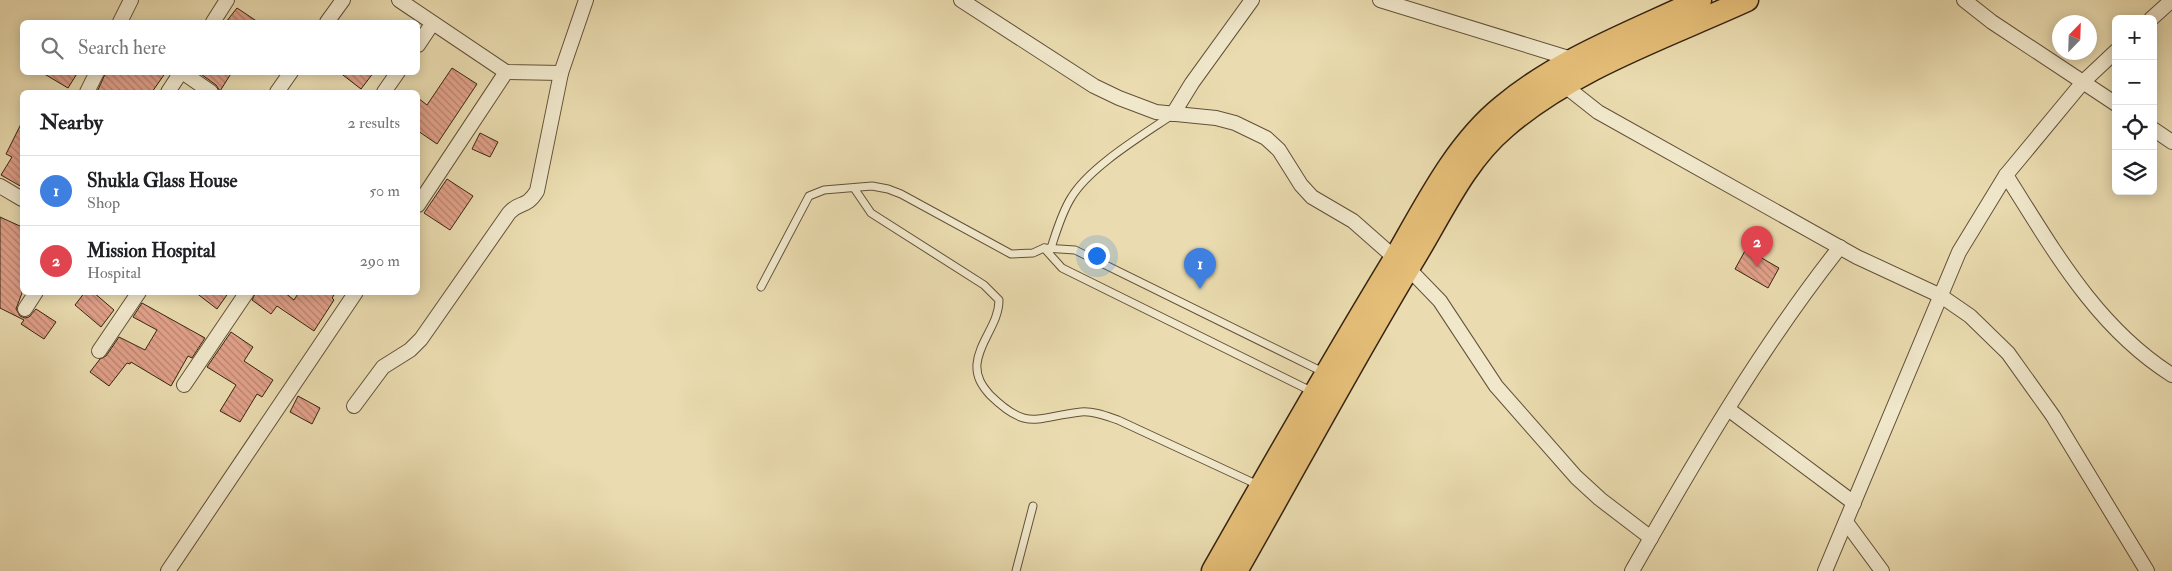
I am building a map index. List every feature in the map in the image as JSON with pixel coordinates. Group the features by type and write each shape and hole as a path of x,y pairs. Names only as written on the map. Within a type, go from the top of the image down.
{"main road":[{"path":"1236,571 1270,491 1328,387 1402,263 1453,164 1481,127 1502,107 1582,66 1700,0"},
{"path":"1582,66 1747,0"},
{"path":"1213,571 1270,491"}],"street":[{"path":"121,20 131,0"},
{"path":"214,20 227,0"},
{"path":"328,20 343,0"},
{"path":"399,0 506,72 561,73"},
{"path":"354,406 383,367 410,350 421,339 509,213 514,208 531,202 537,191 542,172 561,73 586,0"},
{"path":"961,0 1094,86 1141,108 1234,122 1266,138 1279,150 1301,185 1312,197 1353,221 1402,263 1440,301 1496,386 1576,477 1600,499 1651,538"},
{"path":"1173,114 1192,83 1252,0"},
{"path":"1380,0 1582,66"},
{"path":"1964,0 1992,22 2112,101"},
{"path":"2155,15 2172,0"},
{"path":"420,42 432,24"},
{"path":"1825,571 1959,252 2006,175 2083,82 2112,56"},
{"path":"420,202 506,72"},
{"path":"88,90 96,75"},
{"path":"169,90 180,75"},
{"path":"186,75 208,90"},
{"path":"278,90 289,75"},
{"path":"385,90 396,75"},
{"path":"1557,78 1598,112 1840,248 1941,296 1970,316 2008,353 2053,416 2147,571"},
{"path":"2157,132 2172,142"},
{"path":"2006,175 2092,304 2124,338 2151,361 2172,375"},
{"path":"0,186 20,198"},
{"path":"1632,571 1728,409 1816,278 1840,248"},
{"path":"25,309 34,295"},
{"path":"99,351 137,295"},
{"path":"184,385 245,295"},
{"path":"168,571 354,295"},
{"path":"1728,409 1854,503"},
{"path":"1846,522 1882,571"}],"lane":[{"path":"1048,250 1071,196 1087,178 1173,114"},
{"path":"761,287 803,203 809,196 824,190 872,186 901,194 1011,254 1048,250 1075,250 1328,387"},
{"path":"854,188 871,214 984,285 999,300 996,320 979,355 978,376 984,389 1007,412 1021,418 1038,420 1082,412 1110,417 1270,491"},
{"path":"1048,250 1062,268 1328,387"},
{"path":"1016,571 1033,506"}],"building":[{"path":"237,8 255,20 228,20"},
{"path":"452,68 477,84 437,144 420,132 420,100 427,105"},
{"path":"46,75 76,75 68,88"},
{"path":"105,75 164,75 153,90 98,90"},
{"path":"202,75 230,75 221,90"},
{"path":"343,75 372,75 361,89"},
{"path":"20,126 20,186 1,175 12,157 6,154"},
{"path":"480,133 498,142 490,157 472,149"},
{"path":"447,179 473,196 450,230 424,213"},
{"path":"0,217 20,226 21,295 16,309 20,316 25,318 29,317 36,309 56,322 44,339 21,324 24,320 0,308"},
{"path":"1746,249 1779,268 1768,288 1735,269"},
{"path":"83,295 96,295 114,310 101,327 75,305"},
{"path":"199,295 227,295 217,309"},
{"path":"254,295 288,295 294,300 297,295 334,295 332,298 334,300 314,331 277,306 271,314 252,300"},
{"path":"142,303 205,338 192,358 188,356 171,386 131,362 130,364 127,363 109,386 90,372 100,359 106,356 119,337 145,350 157,330 133,317"},
{"path":"231,332 253,347 244,361 273,380 262,397 257,394 240,422 220,411 236,385 207,367"},
{"path":"298,396 320,408 312,424 290,412"}],"place":[{"name":"Mission Hospital","path":"1757,267"},
{"name":"Shukla Glass House","path":"1200,289"}]}
